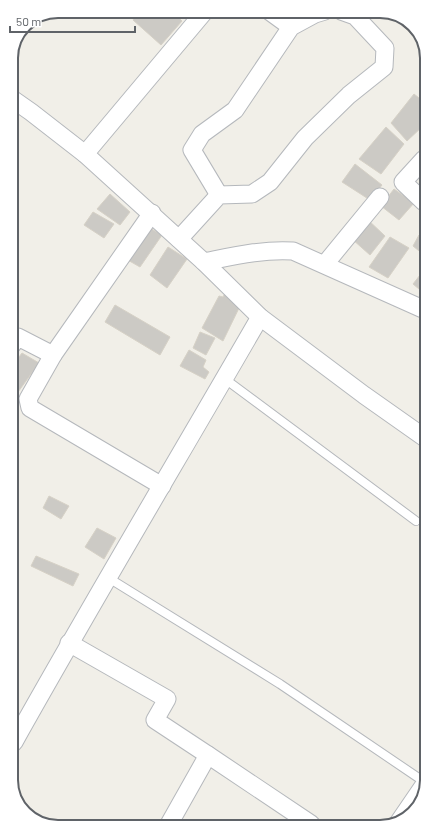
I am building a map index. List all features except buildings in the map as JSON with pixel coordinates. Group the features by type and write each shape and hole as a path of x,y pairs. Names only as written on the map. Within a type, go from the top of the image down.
{"street":[{"path":"84,154 199,18"},
{"path":"279,18 291,27"},
{"path":"219,195 192,150 202,134 235,110 291,27 308,18"},
{"path":"179,239 219,195 252,194 270,182 305,138 349,95 384,67 385,48 358,18"},
{"path":"18,103 84,154 152,213 260,317 364,396 420,435"},
{"path":"420,163 403,182 420,198"},
{"path":"325,264 380,197"},
{"path":"152,213 54,355 28,399 30,408 162,486"},
{"path":"204,262 237,255 274,250 293,251 420,308"},
{"path":"18,735 107,577 162,486 260,317"},
{"path":"18,337 54,355"},
{"path":"69,643 166,699 155,720 304,820"},
{"path":"171,820 208,755"}],"lane":[{"path":"224,379 416,520"},
{"path":"107,577 280,684 420,779"}]}
